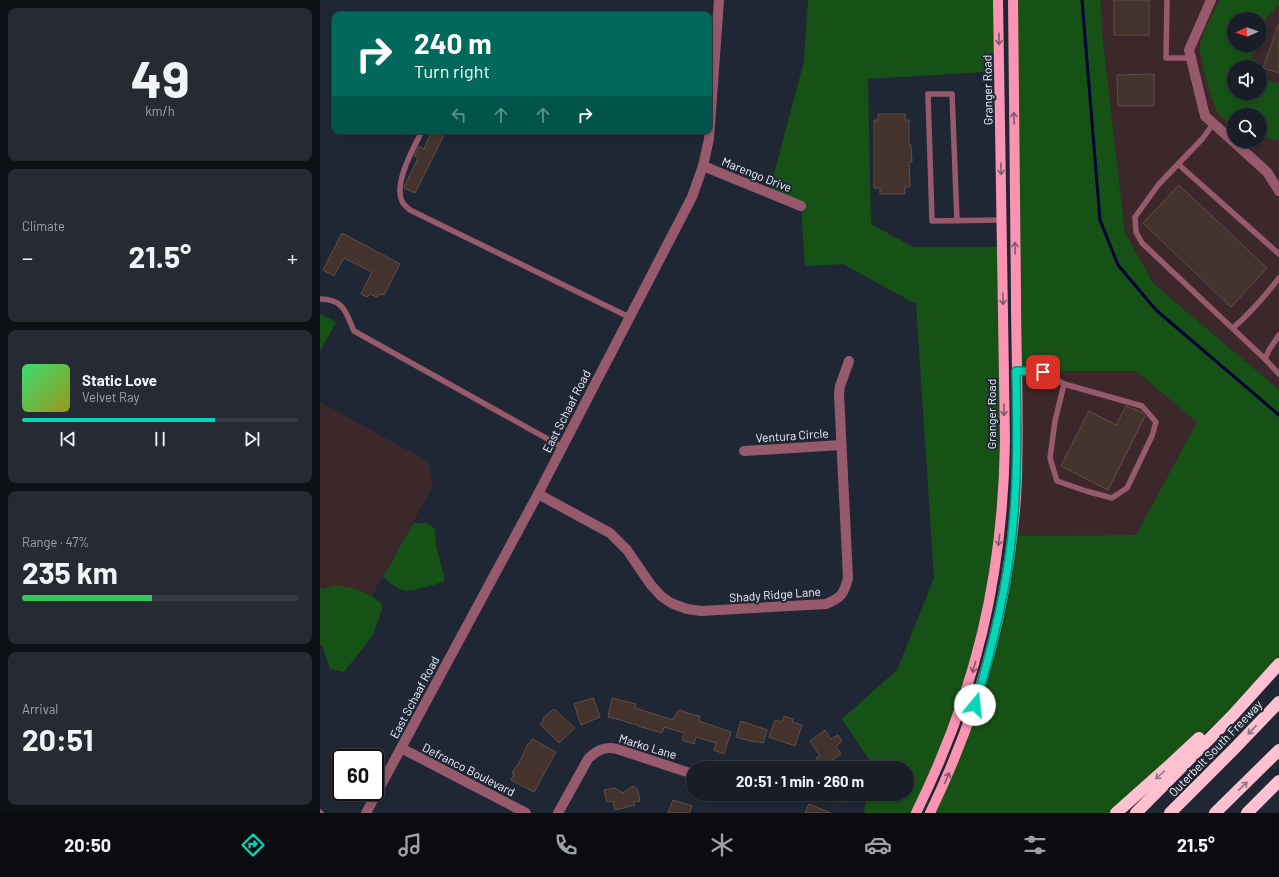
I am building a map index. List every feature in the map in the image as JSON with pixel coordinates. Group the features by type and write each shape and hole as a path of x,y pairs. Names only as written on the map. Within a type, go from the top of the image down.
{"highway":[{"path":"1136,813 1279,664"},
{"path":"1116,813 1262,683"},
{"name":"Outerbelt South Freeway","path":"1170,813 1279,702"},
{"path":"1215,813 1279,750"},
{"path":"1247,813 1279,781"}],"main road":[{"name":"Granger Road","path":"916,813 934,777 956,721 979,649 994,574 1002,504 1005,442 998,0"},
{"path":"930,813 954,760 975,705 988,665 1006,579 1016,498 1017,455 1013,0"},
{"path":"1004,371 1016,371"}],"street":[{"name":"East Schaaf Road","path":"712,97 719,0"},
{"path":"1211,0 1189,50 1205,116 1267,172 1279,191"},
{"name":"East Schaaf Road","path":"366,813 538,494 692,197 703,166 709,134"},
{"name":"Marengo Drive","path":"703,166 801,206"},
{"name":"Shady Ridge Lane","path":"538,494 610,533 627,550 651,585 661,596 671,603 687,609 701,611 826,604 842,595 846,588 848,578 841,445 840,386 849,361"},
{"name":"Ventura Circle","path":"744,451 841,445"},
{"name":"Marko Lane","path":"558,813 588,759 595,752 602,749 609,747 617,749 686,772"},
{"name":"Defranco Boulevard","path":"401,748 526,813"}],"lane":[{"path":"1166,0 1166,58 1191,58"},
{"path":"957,221 952,94 928,94 932,221 957,221 1002,220"},
{"path":"1213,124 1203,138 1159,184 1135,217 1136,232 1142,243 1279,374"},
{"path":"420,134 410,153 400,186 400,195 403,204 410,210 629,317"},
{"path":"1178,164 1279,254"},
{"path":"1232,328 1247,316 1279,278"},
{"path":"320,299 332,300 345,309 354,331 562,447"},
{"path":"1265,360 1269,350 1279,335"},
{"path":"1016,371 1043,372 1064,384 1142,406 1156,422 1152,436 1127,488 1112,498 1057,481 1050,458 1055,420 1064,384"}],"shaded area":[{"path":"1101,0 1279,0 1279,390 1153,283 1125,233 1102,32"},
{"path":"1017,371 1136,371 1197,422 1136,535 1012,536"},
{"path":"320,402 429,462 433,486 364,610 320,587"}],"green space":[{"path":"808,0 998,0 999,71 868,79 871,224 913,247 1002,247 1004,473 979,649 916,813 864,813 866,801 914,801 914,761 870,761 842,719 897,670 934,578 916,304 843,264 805,266 801,206 769,193 804,61"},
{"path":"1013,0 1101,0 1102,32 1125,233 1153,283 1279,390 1279,664 1262,683 1116,813 930,813 975,705 1012,536 1136,535 1197,422 1136,371 1017,371"},
{"path":"1220,0 1279,0 1279,5 1267,17 1267,12 1227,12 1227,52 1253,52 1252,60 1227,60 1227,100 1267,100 1267,80 1279,84 1279,140 1267,139 1267,108 1227,108 1227,122 1218,113 1203,68 1200,50 1201,40 1211,16"},
{"path":"320,314 336,322 320,351"},
{"path":"413,523 427,523 435,529 436,545 445,581 414,590 404,590 400,589 383,577"},
{"path":"336,585 362,591 373,597 383,606 373,635 344,672 330,669 322,645 320,645 320,587 323,589"}],"building":[{"path":"1114,0 1149,0 1149,35 1114,35"},
{"path":"1279,25 1279,73 1267,69 1266,60"},
{"path":"1154,74 1154,106 1118,106 1117,75"},
{"path":"878,114 905,114 905,120 909,120 909,145 911,145 912,162 909,162 910,187 905,187 905,194 880,194 880,188 874,188 874,120 878,120"},
{"path":"431,134 444,134 415,193 404,188 418,158 414,156 419,146 424,149"},
{"path":"1179,185 1267,268 1231,307 1143,223"},
{"path":"342,233 400,264 384,295 381,294 377,297 370,294 367,297 361,294 372,272 344,258 334,276 323,270"},
{"path":"1126,406 1142,412 1145,416 1108,490 1061,466 1089,411 1116,425"},
{"path":"593,698 600,717 581,725 574,704"},
{"path":"612,698 636,704 635,708 673,720 680,710 700,716 699,721 731,732 724,754 714,750 716,743 696,737 694,744 682,740 684,733 664,727 662,733 608,717"},
{"path":"554,709 575,728 559,743 540,724 544,720 543,718"},
{"path":"784,716 793,719 792,722 802,725 795,746 769,737 775,720 782,722"},
{"path":"741,721 767,730 763,743 736,737"},
{"path":"825,730 831,739 838,735 842,741 836,746 841,754 831,761 818,761 816,758 820,756 810,741"},
{"path":"532,739 556,752 534,792 511,780 514,774 512,773 516,766 517,767"},
{"path":"631,787 635,787 638,790 640,801 633,802 635,805 615,810 613,801 607,802 604,790 615,788 623,793"},
{"path":"673,800 692,806 689,813 668,813"},
{"path":"821,801 844,801 844,802"},
{"path":"809,804 831,813 805,813"}],"waterway":[{"path":"1082,0 1100,220 1118,265 1156,310 1279,415"}],"route":[{"path":"975,705 988,665 996,631 1006,579 1012,536 1016,498 1016,371 1043,372"}]}
